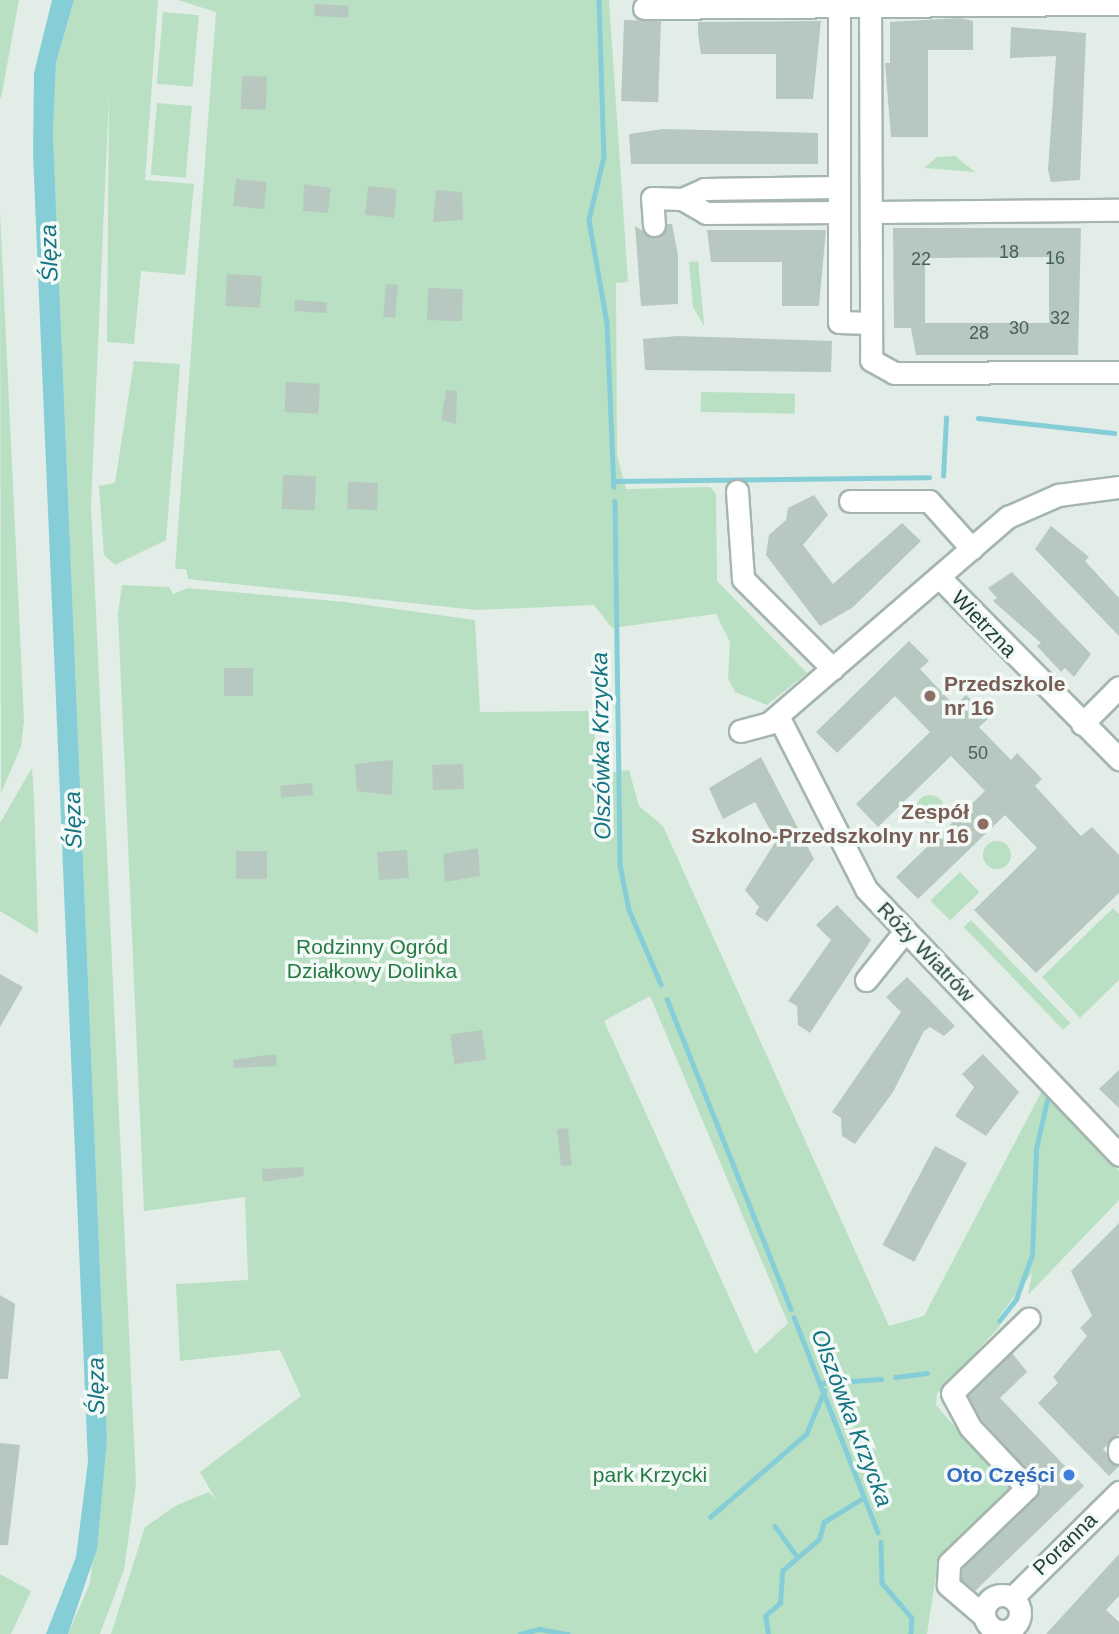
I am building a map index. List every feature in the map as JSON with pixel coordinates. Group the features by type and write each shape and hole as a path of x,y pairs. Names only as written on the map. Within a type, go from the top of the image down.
{"street":[{"path":"644,8 749,2 870,4 985,1 1116,4"},
{"path":"839,4 838,212 828,262 839,322 871,323"},
{"path":"870,4 872,175 885,205 871,323 871,359 894,373 1116,372"},
{"path":"654,225 650,198 682,199 704,189 839,181 872,175"},
{"path":"682,199 706,214 838,212"},
{"path":"885,205 1117,210"},
{"path":"940,578 972,549 1036,502 1119,487"},
{"path":"737,491 743,579 833,669"},
{"path":"850,501 938,504 972,549"},
{"name":"Wietrzna","path":"740,731 778,716 940,578 1119,759"},
{"path":"1082,724 1119,687"},
{"name":"Róży Wiatrów","path":"778,716 859,879 905,931 1118,1151"},
{"path":"866,980 905,931"},
{"path":"1012,1598 1019,1619 993,1627 948,1585 949,1563 1027,1488 970,1427 952,1393 1029,1318"},
{"path":"1119,1448 1119,1454"},
{"name":"Poranna","path":"993,1627 991,1598 1012,1598 1119,1492"}],"green space":[{"path":"0,0 19,0 1,98 0,97"},
{"path":"74,0 158,0 145,180 194,184 185,275 141,271 134,344 107,342 109,95 91,505 136,1484 124,1570 100,1634 68,1634 90,1583 107,1440 53,133 56,63"},
{"path":"178,0 609,0 628,282 616,283 617,455 626,489 710,487 716,494 717,581 807,673 767,705 735,692 728,678 730,642 716,614 612,628 594,605 476,610 188,579 186,569 175,569 216,12"},
{"path":"163,12 199,15 193,87 157,84"},
{"path":"157,103 192,106 186,178 151,175"},
{"path":"955,156 975,172 924,168 937,157"},
{"path":"0,211 24,720 21,747 1,793"},
{"path":"698,261 704,326 693,307 689,262"},
{"path":"134,361 180,364 166,540 115,565 104,555 99,486 115,483"},
{"path":"701,392 795,394 795,414 701,412"},
{"path":"122,585 169,587 173,594 188,588 345,602 475,620 480,712 594,711 596,777 602,837 598,774 629,770 639,806 663,826 889,1326 924,1316 1045,1085 1054,1104 1119,1171 1119,1200 1028,1295 1032,1273 998,1318 1000,1326 937,1394 936,1405 1010,1490 938,1562 927,1634 111,1634 145,1527 177,1505 209,1492 216,1500 200,1472 301,1396 280,1350 180,1361 176,1284 248,1280 245,1197 144,1211 118,614","holes":["650,996 788,1323 755,1354 604,1021"]},
{"path":"32,768 38,934 0,911 0,823"},
{"path":"930,795 940,799 944,809 940,819 930,823 920,819 916,809 920,799"},
{"path":"997,841 1007,845 1011,855 1007,865 997,869 987,865 983,855 987,845"},
{"path":"960,872 979,892 950,921 931,900"},
{"path":"1113,908 1119,914 1119,980 1080,1018 1042,977"},
{"path":"971,920 1070,1023 1063,1030 964,927"},
{"path":"0,1574 31,1591 11,1634 0,1634"}],"water":[{"name":"Ślęza","path":"52,0 74,0 56,63 53,133 107,1440 97,1549 68,1634 46,1634 76,1557 88,1462 33,154 34,73"}],"building":[{"path":"315,4 349,6 348,18 314,16"},
{"path":"960,18 973,21 973,50 928,50 928,137 891,137 885,63 890,63 890,22"},
{"path":"624,20 661,21 658,102 621,101"},
{"path":"821,21 813,99 776,99 776,54 701,54 698,22"},
{"path":"1011,27 1086,33 1080,180 1051,182 1048,170 1056,56 1010,58"},
{"path":"242,76 267,77 266,110 241,109"},
{"path":"663,129 818,133 818,164 631,164 629,134"},
{"path":"236,179 267,182 264,209 233,206"},
{"path":"304,184 331,188 328,213 303,211"},
{"path":"368,186 397,189 394,218 365,215"},
{"path":"436,190 462,192 463,220 433,222"},
{"path":"667,224 672,224 678,255 678,304 641,306 635,226 654,238"},
{"path":"893,228 1081,228 1078,355 916,355 911,328 894,328","holes":["1049,257 1049,323 925,323 925,258"]},
{"path":"707,230 826,230 819,306 782,306 782,262 711,262"},
{"path":"227,274 262,276 260,308 225,306"},
{"path":"386,284 398,285 395,318 383,317"},
{"path":"428,288 463,289 462,321 427,320"},
{"path":"295,300 327,302 326,313 294,311"},
{"path":"677,336 832,341 831,372 645,370 643,339"},
{"path":"286,382 320,384 318,414 284,412"},
{"path":"446,390 457,391 456,424 441,420"},
{"path":"283,475 316,476 315,510 282,509"},
{"path":"348,482 378,483 377,510 347,509"},
{"path":"814,495 828,515 803,545 833,584 902,523 921,541 852,608 820,626 766,555 769,535 786,520 788,508"},
{"path":"1051,526 1089,557 1085,561 1119,598 1119,636 1035,549"},
{"path":"1012,572 1091,654 1074,677 1065,668 1061,672 1037,646 1041,643 993,601 997,598 988,588"},
{"path":"909,641 929,661 920,669 955,706 966,695 989,718 979,727 1011,760 1017,753 1042,779 1035,786 1081,836 1092,827 1119,855 1119,893 1036,973 974,910 1037,848 1005,815 918,899 896,877 985,791 951,756 878,827 856,804 930,732 895,696 837,753 816,732"},
{"path":"224,668 253,668 253,696 224,696"},
{"path":"761,757 814,859 767,922 755,914 759,907 745,890 776,841 755,802 723,819 709,788"},
{"path":"393,760 392,795 357,791 355,764"},
{"path":"463,764 464,789 433,790 432,765"},
{"path":"312,783 313,795 281,798 280,786"},
{"path":"478,848 480,876 445,882 443,854"},
{"path":"407,850 409,878 379,880 377,852"},
{"path":"236,851 267,851 267,879 236,879"},
{"path":"837,905 871,940 810,1033 798,1025 797,1006 788,1001 831,940 816,925"},
{"path":"0,974 23,987 0,1027"},
{"path":"907,977 955,1026 944,1036 930,1027 924,1031 893,1092 855,1144 842,1136 841,1118 832,1112 901,1012 886,997"},
{"path":"482,1030 486,1060 454,1064 450,1034"},
{"path":"276,1054 277,1066 234,1068 233,1060"},
{"path":"983,1054 1019,1092 986,1136 955,1116 974,1087 962,1074"},
{"path":"1119,1070 1119,1108 1099,1089"},
{"path":"568,1128 572,1165 561,1166 557,1129"},
{"path":"935,1146 967,1163 914,1262 882,1245"},
{"path":"303,1167 304,1176 263,1182 262,1169"},
{"path":"1119,1223 1119,1434 1103,1449 1119,1466 1109,1476 1038,1403 1058,1383 1053,1377 1087,1336 1080,1328 1092,1316 1071,1271"},
{"path":"0,1295 15,1304 8,1379 0,1379"},
{"path":"1012,1353 1027,1372 1000,1398 1084,1486 975,1591 961,1579 962,1569 1042,1487 980,1418 968,1396"},
{"path":"0,1443 20,1445 8,1545 0,1545"},
{"path":"1119,1554 1119,1596 1106,1610 1119,1622 1119,1634 1046,1634"}],"waterway":[{"name":"Olszówka Krzycka","path":"599,0 604,157 589,220 607,323 614,487"},
{"path":"943,476 946,418"},
{"path":"978,418 1114,433"},
{"path":"613,481 929,477"},
{"name":"Olszówka Krzycka","path":"615,501 620,865 629,910 661,984"},
{"name":"Olszówka Krzycka","path":"667,999 791,1309"},
{"path":"999,1321 1016,1299 1032,1255 1036,1149 1047,1100"},
{"name":"Olszówka Krzycka","path":"794,1317 878,1532"},
{"path":"895,1377 927,1373"},
{"path":"821,1383 881,1379"},
{"path":"710,1517 806,1434 824,1391"},
{"path":"768,1634 765,1616 780,1603 782,1571 819,1539 824,1522 863,1498"},
{"path":"775,1526 795,1554"},
{"name":"Olszówka Krzycka","path":"881,1542 882,1583 912,1618 911,1634"},
{"path":"520,1634 539,1629 568,1634"}],"place":[{"name":"Przedszkole nr 16","path":"930,696"},
{"name":"Zespół Szkolno-Przedszkolny nr 16","path":"983,824"},
{"name":"Oto Części","path":"1069,1475"}],"park label":[{"name":"Rodzinny Ogród Działkowy Dolinka","path":"372,959"},
{"name":"park Krzycki","path":"650,1475"}]}
